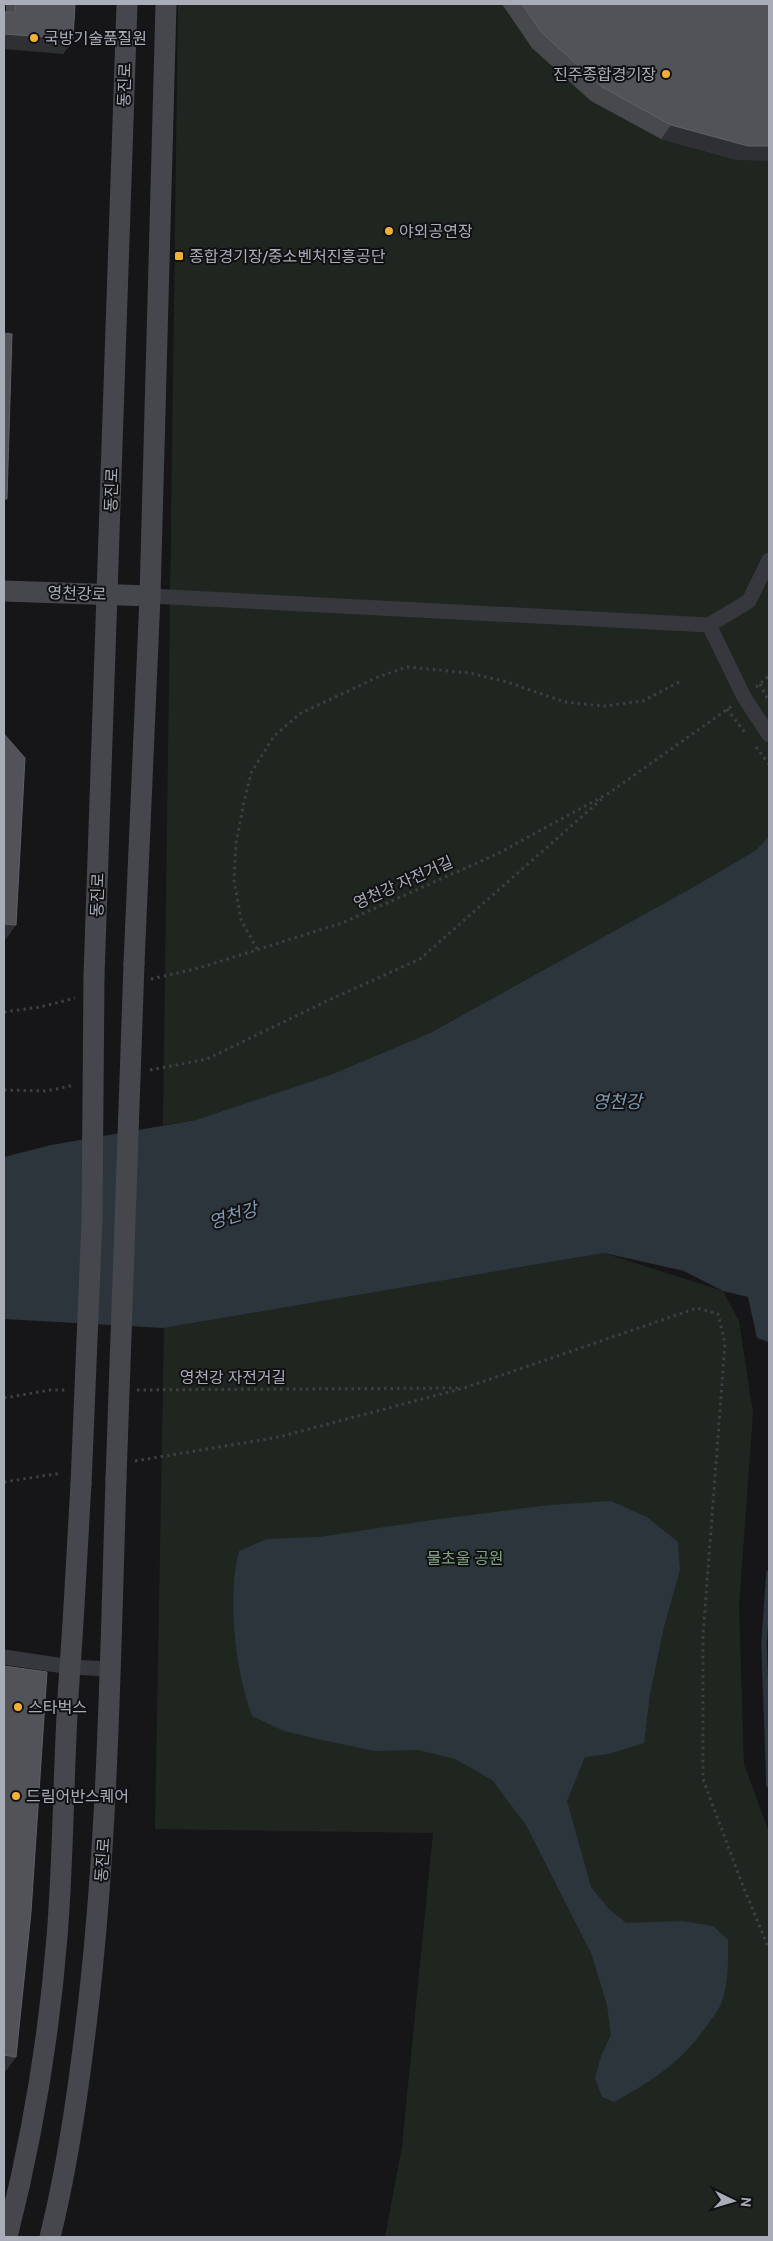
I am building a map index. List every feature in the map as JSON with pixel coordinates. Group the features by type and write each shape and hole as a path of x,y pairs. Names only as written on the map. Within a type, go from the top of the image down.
{"street":[{"name":"동진로","path":"73,1478 92,1220 94,976 127,4"},
{"path":"138,973 166,4"},
{"path":"150,596 709,625 750,601 769,560"},
{"name":"영천강로","path":"4,591 150,596"},
{"path":"709,625 744,697 769,735"},
{"name":"동진로","path":"50,2237 78,2089 93,1978 104,1842 116,1479 138,973"},
{"path":"7,2237 36,2098 57,1937 71,1667 73,1478"},
{"path":"4,1657 71,1667 110,1669"}],"path":[{"path":"257,950 241,920 234,880 236,843 251,773 274,736 301,713 407,667 469,673 504,681 565,702 604,706 643,701 681,680"},
{"name":"영천강 자전거길","path":"138,973 199,968 342,923 497,854 608,793 744,697 769,676"},
{"path":"760,684 769,702"},
{"path":"140,1072 207,1059 329,1000 420,959 608,793"},
{"path":"4,1012 40,1007 77,998"},
{"path":"4,1090 46,1091 84,1083"},
{"path":"133,1461 279,1437 464,1388 697,1308 718,1314 725,1343 702,1636 703,1779 769,1949"},
{"name":"영천강 자전거길","path":"128,1390 464,1388"},
{"path":"4,1398 50,1390 69,1390"},
{"path":"4,1482 73,1478"}],"green space":[{"path":"178,4 769,4 769,836 756,850 697,885 430,1033 330,1075 196,1120 163,1125"},
{"name":"물초울 공원","path":"604,1253 723,1291 739,1321 753,1413 739,1606 744,1764 769,1832 769,2237 385,2237 402,2146 433,1833 155,1829 164,1328"}],"water":[{"name":"영천강","path":"769,836 769,1342 757,1338 748,1297 723,1291 684,1271 604,1253 164,1328 4,1319 4,1157 51,1145 196,1120 330,1075 430,1033 697,885 756,850"},
{"path":"611,1501 647,1517 678,1542 680,1570 664,1627 650,1694 644,1743 609,1754 585,1757 567,1801 591,1887 609,1909 626,1923 683,1921 713,1926 728,1940 728,1972 724,1996 715,2014 698,2037 677,2060 642,2086 614,2102 602,2097 595,2078 601,2056 611,2035 607,2005 591,1953 526,1825 492,1780 455,1759 418,1750 375,1751 317,1739 284,1731 252,1716 237,1656 233,1612 235,1570 239,1551 267,1539 319,1537 550,1505"}],"building":[{"name":"국방기술품질원","path":"15,4 75,4 73,39 4,34 4,12 15,12"},
{"name":"진주종합경기장","path":"522,4 769,4 769,146 748,146 671,125 602,87 542,33"},
{"path":"4,333 12,334 7,499 4,499"},
{"path":"4,734 25,758 16,925 4,924"},
{"path":"4,1666 47,1672 31,1912 16,2057 4,2055"}],"waterway":[{"path":"769,1573 764,1643 769,1785"}],"place":[{"name":"국방기술품질원","path":"34,38"},
{"name":"진주종합경기장","path":"666,74"},
{"name":"야외공연장","path":"389,231"},
{"name":"종합경기장/중소벤처진흥공단","path":"179,256"},
{"name":"스타벅스","path":"18,1707"},
{"name":"드림어반스퀘어","path":"16,1796"}]}
